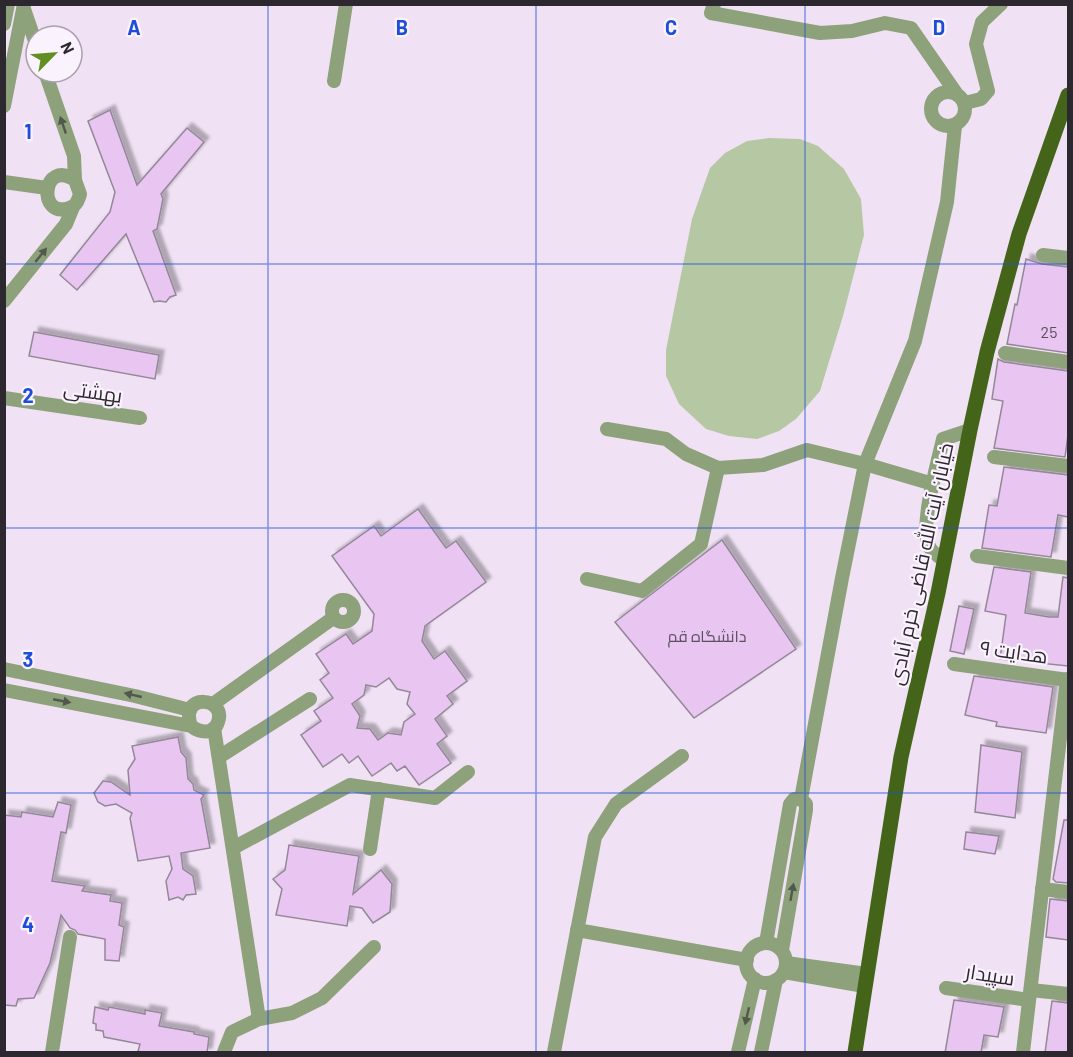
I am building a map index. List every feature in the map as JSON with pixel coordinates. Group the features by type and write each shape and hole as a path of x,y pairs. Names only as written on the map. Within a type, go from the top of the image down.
{"main road":[{"name":"خیابان آیت الله قاضی خرم آبادی","path":"855,1053 901,758 987,352 1019,234 1068,95"}],"street":[{"path":"4,24 8,4"},
{"path":"334,81 346,4"},
{"path":"714,4 711,13 820,33 852,31 885,23 911,28 960,98 964,116 955,126 947,202 915,341 865,464 801,799"},
{"path":"955,126 941,125 932,115 932,102 942,92 960,98 981,99 988,91 976,44 982,22 1001,4"},
{"path":"24,6 30,24"},
{"path":"4,106 24,6"},
{"path":"4,301 66,224 79,199 74,156 49,84"},
{"path":"73,207 56,208 48,200 47,188 56,177 66,176 75,180"},
{"path":"4,182 47,188"},
{"path":"1043,255 1068,258"},
{"path":"1005,353 1068,362"},
{"name":"بهشتی","path":"4,398 140,418"},
{"path":"607,429 666,439 686,454 717,468 763,465 807,450 933,484"},
{"path":"944,561 929,548 925,525 933,484 943,439 970,430"},
{"path":"994,457 1068,466"},
{"path":"586,579 642,591 701,544 717,468"},
{"path":"977,556 1068,568"},
{"path":"213,704 333,618"},
{"name":"هدایت ۹","path":"954,664 1067,680"},
{"path":"4,669 135,696 190,710"},
{"path":"1023,1053 1067,680"},
{"path":"4,690 191,726 198,731 206,732 214,728 219,720 219,711 207,701 194,704 188,718 191,726"},
{"path":"219,758 310,699"},
{"path":"214,728 259,1018"},
{"path":"554,1053 595,837 616,804 682,756"},
{"path":"233,848 350,785 435,798 468,772"},
{"path":"370,849 380,789"},
{"path":"1054,789 1068,790"},
{"path":"761,1053 782,966 806,810 806,804 801,799 794,799 790,804 766,943"},
{"path":"1042,889 1068,892"},
{"path":"577,930 747,960"},
{"path":"52,1053 70,937"},
{"path":"766,943 774,944 782,966 766,983 755,979 748,971 747,960 753,948 766,943"},
{"path":"224,1053 232,1032 259,1018 292,1013 322,998 374,947"},
{"path":"782,966 866,980"},
{"path":"738,1053 755,979"},
{"name":"سپیدار","path":"946,988 1030,995 1068,994"}],"green space":[{"path":"769,138 800,139 818,146 844,169 861,199 864,235 820,391 796,419 779,431 757,439 729,436 706,429 679,404 666,376 666,350 692,219 710,168 725,153 747,141"}],"building":[{"path":"110,110 137,185 187,128 204,142 161,194 163,199 157,229 153,231 176,295 170,297 166,302 154,302 126,234 77,290 60,275 110,212 115,192 88,121"},
{"path":"1026,259 1042,264 1068,267 1068,353 1007,344"},
{"path":"34,332 159,355 155,379 29,356"},
{"path":"998,359 1004,362 1068,371 1068,435 1065,457 994,448 1003,401 992,399"},
{"path":"1004,467 1068,475 1068,517 1058,515 1051,557 982,548 989,505 997,506"},
{"path":"418,509 446,548 456,541 486,582 425,626 422,641 434,659 445,651 467,681 447,696 453,704 435,719 447,736 437,744 451,763 419,785 405,766 397,771 391,763 372,776 358,756 349,763 342,754 323,767 301,735 321,721 314,711 333,698 320,680 329,673 316,654 346,634 353,644 372,631 374,614 332,556 374,526 381,536","holes":["389,678 397,689 410,692 407,704 415,714 404,722 401,735 388,733 378,740 370,729 357,728 360,716 352,704 364,695 366,685 376,687"]},
{"path":"722,540 796,649 694,718 615,622"},
{"path":"994,567 1031,572 1025,613 1049,617 1058,617 1063,577 1068,578 1068,666 1000,659 1006,615 985,611"},
{"path":"959,606 974,609 964,654 950,651"},
{"path":"974,676 1053,687 1046,733 996,726 997,722 965,715"},
{"path":"178,737 181,752 186,758 188,779 193,784 194,790 204,795 201,799 210,848 181,853 183,869 193,876 196,894 186,895 183,900 178,897 169,900 166,881 172,869 169,856 138,861 130,818 132,813 116,804 105,806 98,802 94,793 103,781 111,782 130,795 128,770 135,759 132,746"},
{"path":"981,745 1022,752 1015,818 975,812"},
{"path":"58,802 71,805 66,833 61,832 52,881 85,886 82,891 111,895 110,901 122,903 119,925 124,927 119,961 105,960 105,939 78,934 70,928 61,915 50,963 34,998 18,999 16,1006 4,1005 4,815 21,817 22,812 53,817"},
{"path":"1064,820 1068,820 1068,883 1056,882 1053,879"},
{"path":"966,832 999,836 995,854 964,849"},
{"path":"289,845 359,856 353,894 381,870 392,884 390,912 373,923 362,908 350,906 347,926 276,915 282,889 273,879 285,870"},
{"path":"1050,899 1068,901 1068,940 1046,937"},
{"path":"954,1000 1004,1007 998,1037 984,1035 981,1053 945,1053"},
{"path":"1052,1001 1068,1003 1068,1053 1045,1053"},
{"path":"95,1007 108,1010 109,1007 145,1014 145,1010 162,1013 159,1026 209,1037 207,1053 144,1053 138,1051 140,1044 104,1037 103,1031 96,1030 96,1024 93,1023"}]}
